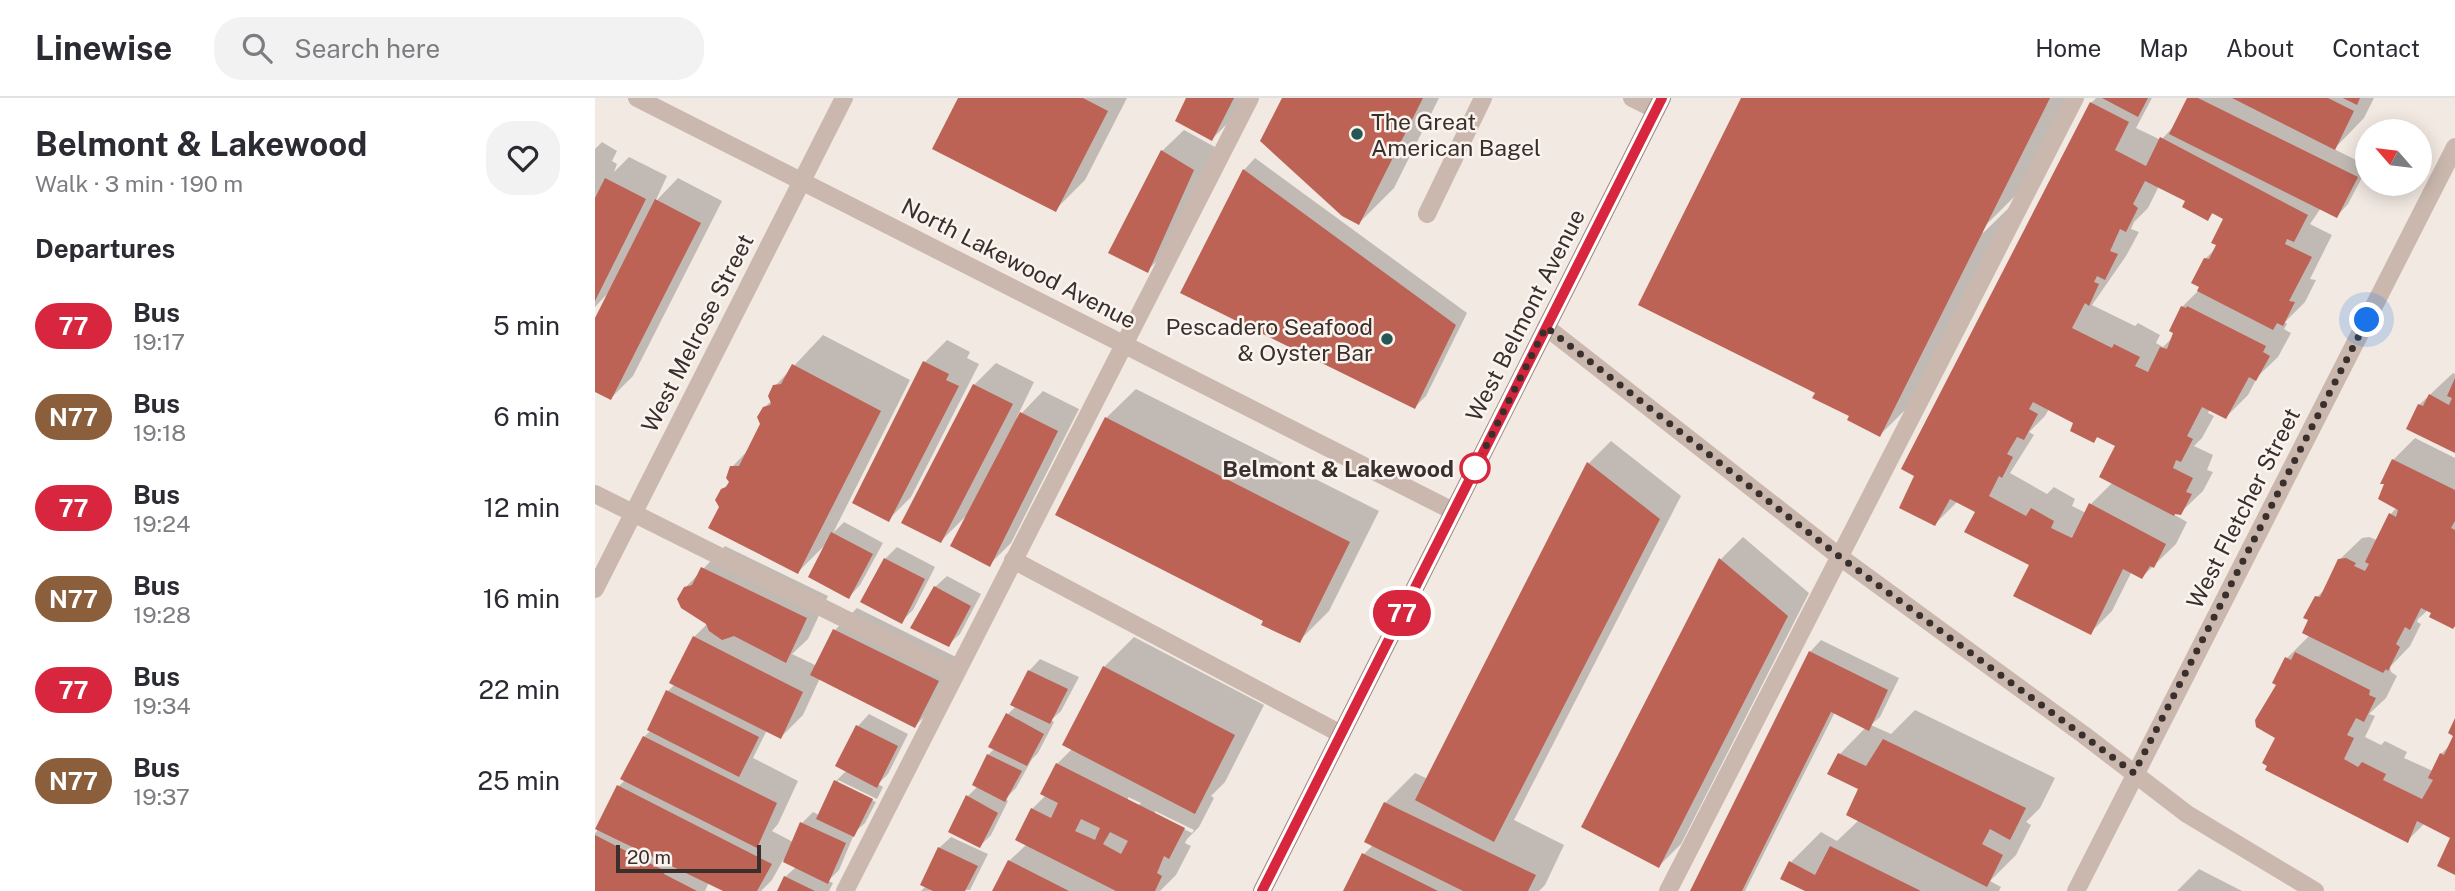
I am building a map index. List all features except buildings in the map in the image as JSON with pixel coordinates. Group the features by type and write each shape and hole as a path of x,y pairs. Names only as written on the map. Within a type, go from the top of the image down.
{"main road":[{"name":"West Belmont Avenue","path":"1262,891 1659,104"}],"street":[{"name":"North Lakewood Avenue","path":"637,98 1453,511"},
{"name":"West Melrose Street","path":"595,589 844,98"},
{"path":"845,891 1250,98"},
{"path":"1427,214 1483,98"},
{"path":"1632,98 1659,104"},
{"path":"1668,891 2075,98"},
{"name":"West Fletcher Street","path":"2075,891 2455,147"},
{"path":"1546,327 1840,557 2187,814 2315,891"},
{"path":"595,494 955,674"},
{"path":"1013,560 1341,734"}],"bus line":[{"name":"77","path":"1262,891 1662,98"}],"place":[{"name":"The Great American Bagel","path":"1357,134"},
{"name":"Pescadero Seafood & Oyster Bar","path":"1387,339"},
{"name":"Belmont & Lakewood","path":"1475,468"}],"route":[{"path":"1475,468 1546,327 1840,557 2134,773 2367,320"}]}
